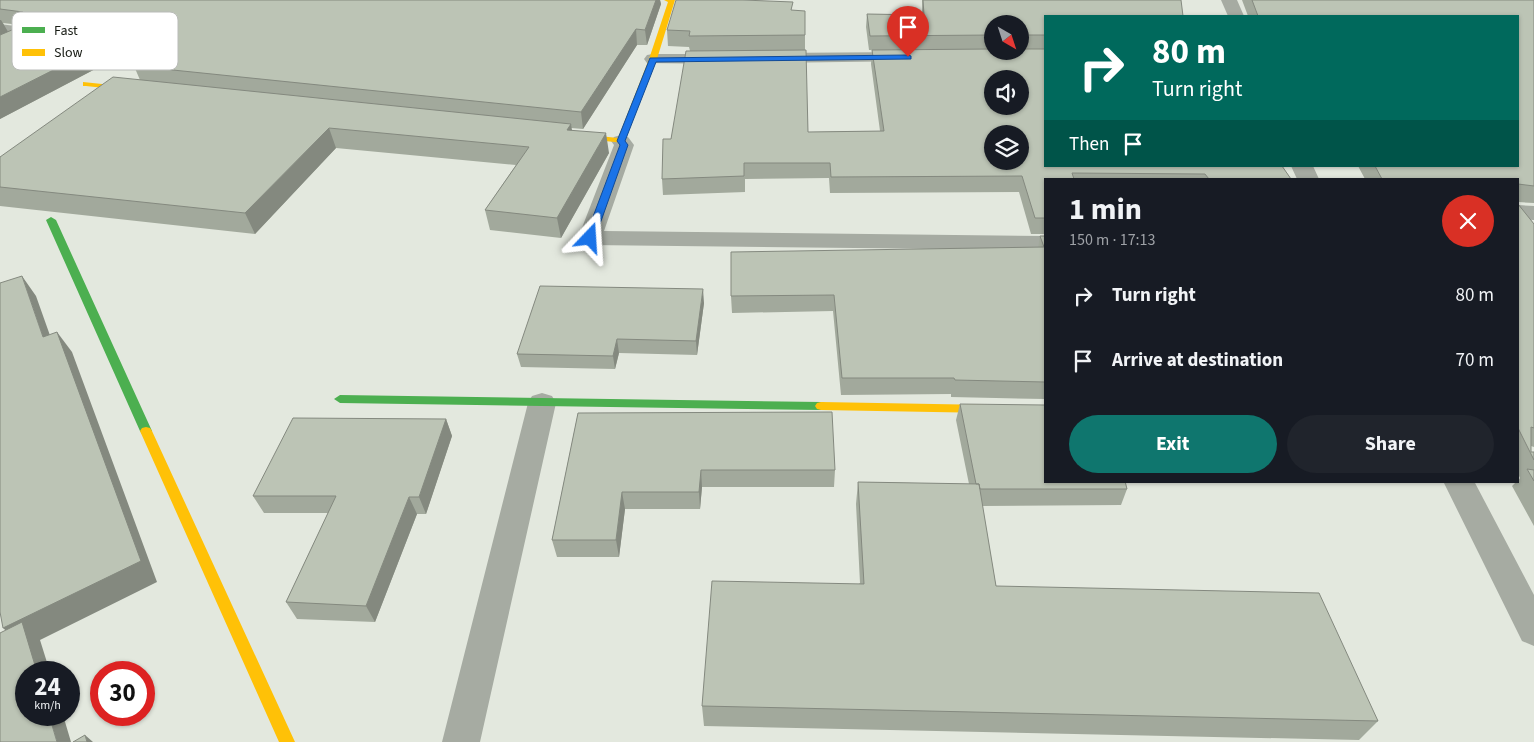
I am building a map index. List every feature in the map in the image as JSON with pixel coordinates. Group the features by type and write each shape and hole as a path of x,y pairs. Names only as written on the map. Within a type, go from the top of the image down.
{"street":[{"path":"667,0 672,0 653,59 621,141 624,145 590,238 1044,243"},
{"path":"1229,0 1236,15"},
{"path":"653,59 927,57"},
{"path":"86,84 155,91"},
{"path":"562,134 621,141"},
{"path":"1519,212 1534,213"},
{"path":"51,220 287,742"},
{"path":"340,400 1044,410"},
{"path":"462,742 542,402"},
{"path":"1459,483 1534,630"}],"lane":[{"path":"0,49 12,43"}],"building":[{"path":"0,0 656,0 645,30 636,29 581,112 173,70 178,70 178,12 23,12 0,9"},
{"path":"676,0 793,2 791,10 805,11 805,35 689,36 690,31 667,30"},
{"path":"923,0 1181,0 1183,15 1044,15 1044,35 1029,35 1029,15 984,15 984,35 870,36 867,14 924,15"},
{"path":"1252,0 1534,0 1534,186 1519,184 1519,178 1381,178 1376,167 1519,167 1519,15 1258,15"},
{"path":"12,30 12,70 53,70 0,97 0,35"},
{"path":"984,49 984,60 1029,60 1029,49 1044,49 1044,167 1283,167 1290,178 1208,178 1205,174 1072,173 1074,178 1044,178 1044,218 1035,218 1022,176 831,177 830,163 744,163 744,176 662,179 663,139 671,139 686,51 806,50 808,132 884,131 872,50"},
{"path":"113,77 571,124 567,130 606,133 557,218 485,210 529,147 329,128 245,213 0,187 0,157"},
{"path":"1519,205 1534,224 1534,428 1531,427 1531,452 1534,452 1534,460 1519,430"},
{"path":"1040,236 1044,236 1044,247"},
{"path":"1044,247 1044,382 955,380 954,378 842,378 834,295 731,296 731,252"},
{"path":"22,276 43,337 57,332 141,561 3,628 0,612 0,283"},
{"path":"540,286 703,289 696,341 617,339 613,356 517,354"},
{"path":"960,404 1044,405 1044,483 1126,483 1127,489 980,489 979,484 976,484"},
{"path":"832,412 835,470 701,470 699,492 622,492 616,540 552,540 578,413"},
{"path":"293,418 446,419 419,497 409,497 366,606 286,602 336,496 253,496"},
{"path":"1527,469 1534,470 1534,481"},
{"path":"858,482 979,484 996,586 1319,593 1378,721 702,706 712,581 864,584"},
{"path":"22,622 34,661 15,661 15,726 52,726 57,742 0,742 0,633"},
{"path":"85,735 87,742 73,742"}],"traffic: fast":[{"path":"51,220 146,431"},
{"path":"340,399 821,406"}],"traffic: slow":[{"path":"570,135 621,141 653,59 672,0 667,0"},
{"path":"86,84 140,90"},
{"path":"821,406 1044,410"},
{"path":"146,431 287,742"}],"route":[{"path":"590,238 624,145 621,141 653,59 908,57"}]}
